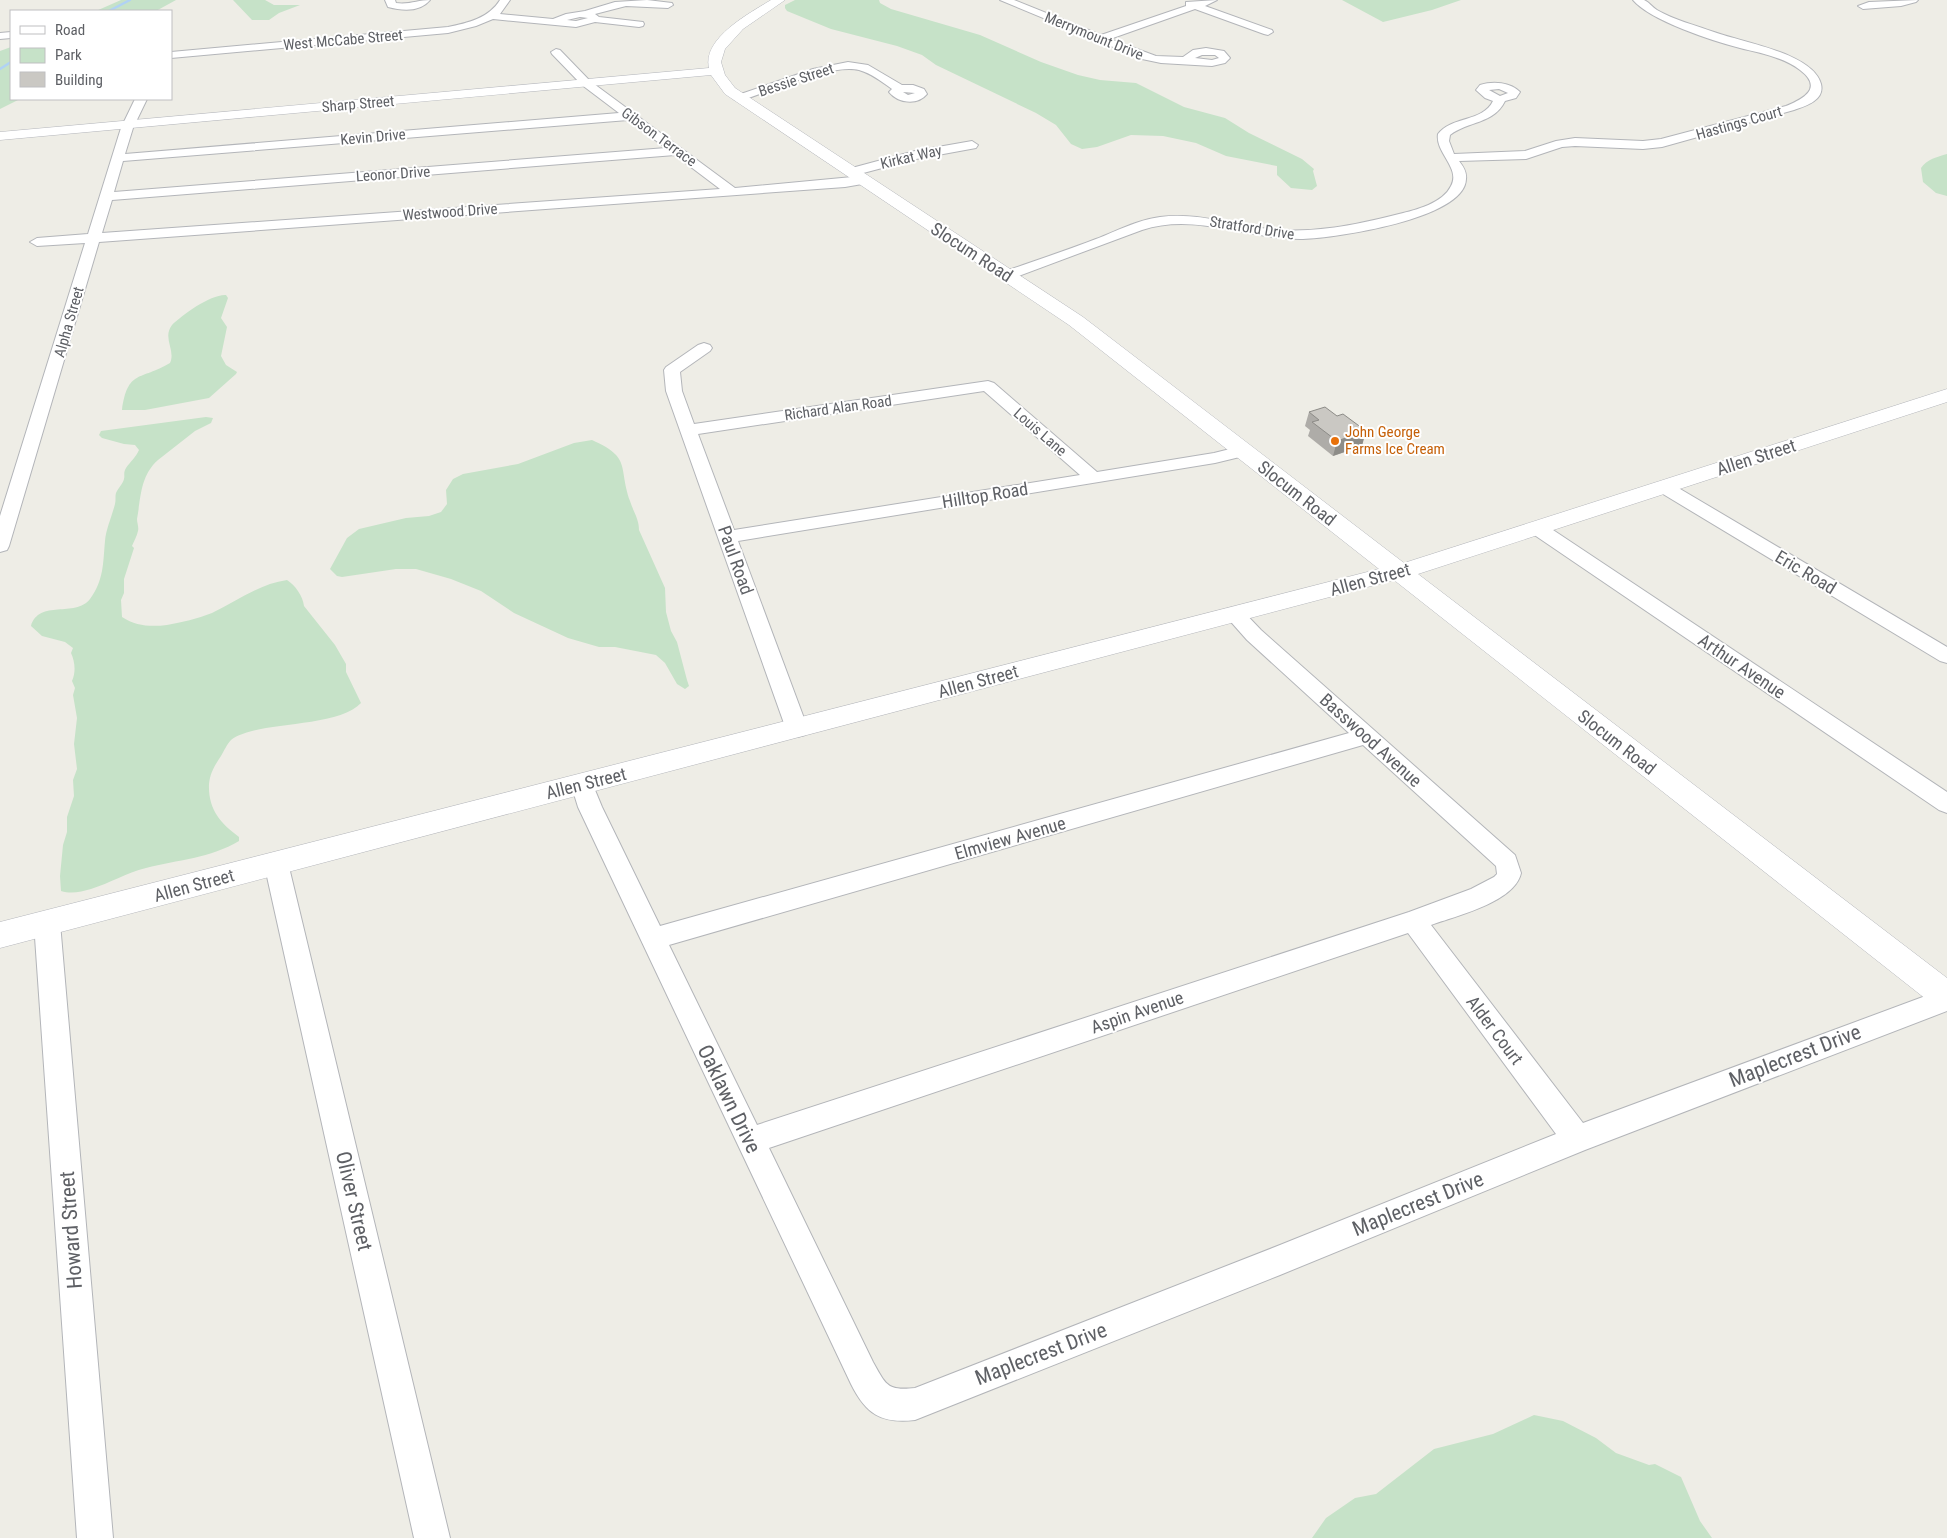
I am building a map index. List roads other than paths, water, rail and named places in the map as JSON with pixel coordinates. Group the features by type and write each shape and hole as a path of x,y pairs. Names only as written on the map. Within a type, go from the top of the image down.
{"street":[{"path":"390,0 392,5 401,7 416,6 425,0"},
{"name":"West McCabe Street","path":"172,55 430,33 461,28 491,16 499,10 504,0"},
{"path":"716,71 716,55 726,37 739,26 779,0"},
{"name":"Merrymount Drive","path":"1004,0 1153,59 1186,60"},
{"path":"1180,0 1268,32"},
{"path":"1100,39 1212,0"},
{"name":"Hastings Court","path":"1452,158 1526,155 1574,142 1643,145 1673,141 1790,108 1808,101 1814,94 1816,88 1814,80 1800,65 1785,58 1737,44 1670,19 1653,12 1638,0"},
{"path":"1863,6 1877,3 1902,3 1912,0"},
{"path":"491,16 579,24 600,8 645,3 668,5"},
{"path":"589,17 639,24"},
{"name":"Gibson Terrace","path":"556,52 586,83 732,192"},
{"name":"Bessie Street","path":"739,98 825,70 853,65 866,69 900,88"},
{"name":"Sharp Street","path":"0,136 716,71"},
{"name":"Slocum Road","path":"716,71 723,84 739,98 1076,321 1947,998"},
{"name":"Stratford Drive","path":"1008,275 1106,240 1132,227 1162,221 1196,220 1252,231 1295,235 1335,234 1422,212 1446,198 1457,187 1460,180 1457,168 1444,146 1444,134 1458,124 1490,114 1498,107 1500,99"},
{"name":"Alpha Street","path":"0,546 128,125 140,100"},
{"name":"Kevin Drive","path":"118,158 629,116"},
{"name":"Kirkat Way","path":"857,176 914,155 972,145"},
{"name":"Leonor Drive","path":"107,196 679,151"},
{"name":"Westwood Drive","path":"37,242 845,183 857,176"},
{"name":"Paul Road","path":"704,348 672,370 674,391 797,728"},
{"name":"Richard Alan Road","path":"689,430 988,386"},
{"name":"Louis Lane","path":"988,386 1093,477"},
{"name":"Allen Street","path":"0,935 1398,571 1947,395"},
{"name":"Hilltop Road","path":"728,537 1215,458 1242,451"},
{"name":"Eric Road","path":"1664,487 1947,656"},
{"name":"Arthur Avenue","path":"1537,528 1947,804"},
{"name":"Basswood Avenue","path":"1234,614 1254,635 1495,850 1508,866"},
{"name":"Elmview Avenue","path":"652,938 1366,736"},
{"name":"Oaklawn Drive","path":"582,784 590,807 652,938 867,1382 877,1398 888,1405"},
{"name":"Oliver Street","path":"276,864 432,1538"},
{"name":"Aspin Avenue","path":"750,1141 1489,893 1503,884 1508,878 1508,866"},
{"name":"Alder Court","path":"1413,920 1576,1139"},
{"name":"Howard Street","path":"47,923 95,1538"},
{"name":"Maplecrest Drive","path":"888,1405 915,1404 1280,1260 1576,1139 1947,998"}],"waterway":[{"path":"111,10 130,0"},
{"path":"0,69 10,63"}],"place":[{"name":"John George Farms Ice Cream","path":"1335,441"}]}
